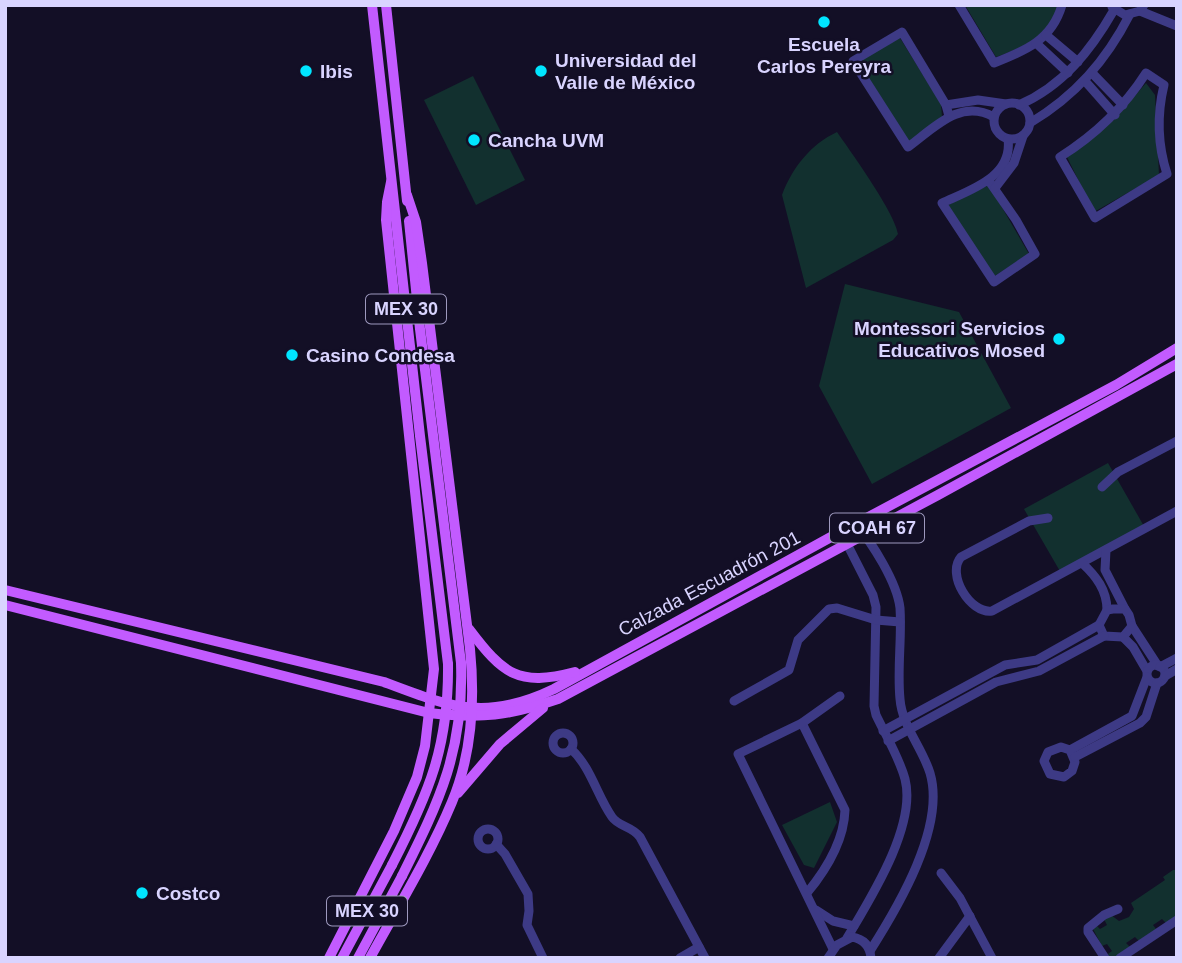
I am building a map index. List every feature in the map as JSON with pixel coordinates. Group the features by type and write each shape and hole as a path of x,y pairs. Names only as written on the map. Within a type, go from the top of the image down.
{"main road":[{"name":"MEX 30","path":"342,958 423,802 439,757 447,718 448,664 372,5"},
{"name":"MEX 30","path":"358,958 424,832 447,775 457,740 462,688 386,5"},
{"path":"329,958 410,796 425,746 434,671 386,220 391,182"},
{"path":"407,195 419,241 473,678 472,713 453,801"},
{"name":"Calzada Escuadrón 201","path":"431,701 472,713 525,702 554,689 588,668 1116,385 1177,348"},
{"name":"Calzada Escuadrón 201","path":"429,713 508,715 558,699 1177,364"},
{"name":"COAH 67","path":"5,590 341,671 408,691 431,701"},
{"name":"COAH 67","path":"5,605 429,713"},
{"path":"467,628 499,665 524,678 546,679 588,668"},
{"path":"434,671 436,677 450,688 467,685 473,678"},
{"path":"403,706 408,691 424,686 434,671"},
{"path":"370,958 453,801 500,744 518,727 558,699"},
{"path":"415,709 427,730"},
{"path":"425,746 429,740 444,734 458,740 465,754"}],"street":[{"path":"959,5 994,63 1028,50 1036,44 1046,34 1062,5"},
{"path":"946,105 978,100 1019,104 1037,96 1078,62 1097,38 1112,7 1119,13 1130,15"},
{"path":"992,184 1017,220 1035,254 994,282 942,202 992,184 1010,161 1030,123 1050,111 1085,81 1107,55 1130,15 1142,8 1176,25"},
{"path":"949,116 946,105 902,32 853,61 908,147 949,116 962,111 976,110 994,117"},
{"path":"1046,34 1078,62"},
{"path":"1036,44 1068,73"},
{"path":"1092,73 1123,105"},
{"path":"1146,74 1164,85 1159,105 1161,157 1167,174 1095,218 1060,157 1089,138 1115,114 1146,74"},
{"path":"1085,81 1115,114"},
{"path":"976,110 978,100"},
{"path":"1006,104 994,117 998,133 1007,139 1023,136"},
{"path":"1019,104 1028,112 1030,123"},
{"path":"1007,139 1010,161"},
{"path":"1102,487 1118,472 1177,441"},
{"path":"1048,518 1030,521 961,557 955,573 971,603 981,611 992,611 1177,511"},
{"path":"856,524 865,535 897,596 900,622 900,696 904,720 929,772 933,802 920,855 909,885 870,954"},
{"path":"840,696 803,723 738,754 815,909 831,953 846,939 881,880 906,809 906,781 874,706 876,620 873,595 841,532"},
{"path":"1106,550 1105,570 1132,626 1161,670 1161,682 1157,683 1146,717 1140,723 1072,754 1132,716 1147,674 1153,666 1161,670 1177,669"},
{"path":"883,732 1005,665 1037,660 1099,625 1107,610 1106,599 1099,582 1082,563"},
{"path":"734,701 789,670 798,640 830,609 837,608 876,620 900,622"},
{"path":"1107,610 1125,609"},
{"path":"1099,625 1104,636"},
{"path":"1123,637 1132,626"},
{"path":"888,741 996,682 1039,671 1104,636 1123,637 1133,647 1150,681 1157,683"},
{"path":"1161,670 1177,658"},
{"path":"803,723 845,810 835,849 807,894"},
{"path":"571,749 585,766 611,816 616,822 633,829 640,836 705,958"},
{"path":"496,844 505,854 527,894 527,925 543,958"},
{"path":"941,873 960,898 992,958"},
{"path":"815,909 833,921 854,926"},
{"path":"1105,958 1088,928 1104,915 1118,909"},
{"path":"939,958 970,916"},
{"path":"1120,958 1177,921"},
{"path":"846,939 852,937 864,941 870,954"},
{"path":"680,958 699,947"}],"green space":[{"path":"965,5 1058,5 1049,25 1034,39 996,57"},
{"path":"900,38 941,104 942,117 909,142 858,61"},
{"name":"Cancha UVM","path":"473,76 525,180 476,205 424,100"},
{"path":"1146,83 1155,95 1159,175 1094,212 1067,157 1115,119"},
{"path":"837,132 881,198 898,234 893,240 806,288 782,195 791,175 804,158 819,143"},
{"path":"989,185 1029,254 993,277 948,205"},
{"path":"845,284 959,312 1011,408 872,484 819,386"},
{"path":"1108,463 1145,528 1061,573 1024,509"},
{"path":"830,802 837,822 814,868 804,865 782,825"},
{"path":"1177,870 1177,916 1166,923 1162,919 1153,925 1156,929 1139,941 1135,937 1126,943 1130,947 1114,958 1109,958 1108,954 1112,951 1107,944 1102,946 1093,929 1107,925 1104,919 1111,915 1119,921 1129,917 1134,909 1131,903 1165,880 1163,877"}],"place":[{"name":"Escuela Carlos Pereyra","path":"824,22"},
{"name":"Ibis","path":"306,71"},
{"name":"Universidad del Valle de México","path":"541,71"},
{"name":"Cancha UVM","path":"474,140"},
{"name":"Montessori Servicios Educativos Mosed","path":"1059,339"},
{"name":"Casino Condesa","path":"292,355"},
{"name":"Costco","path":"142,893"}]}
